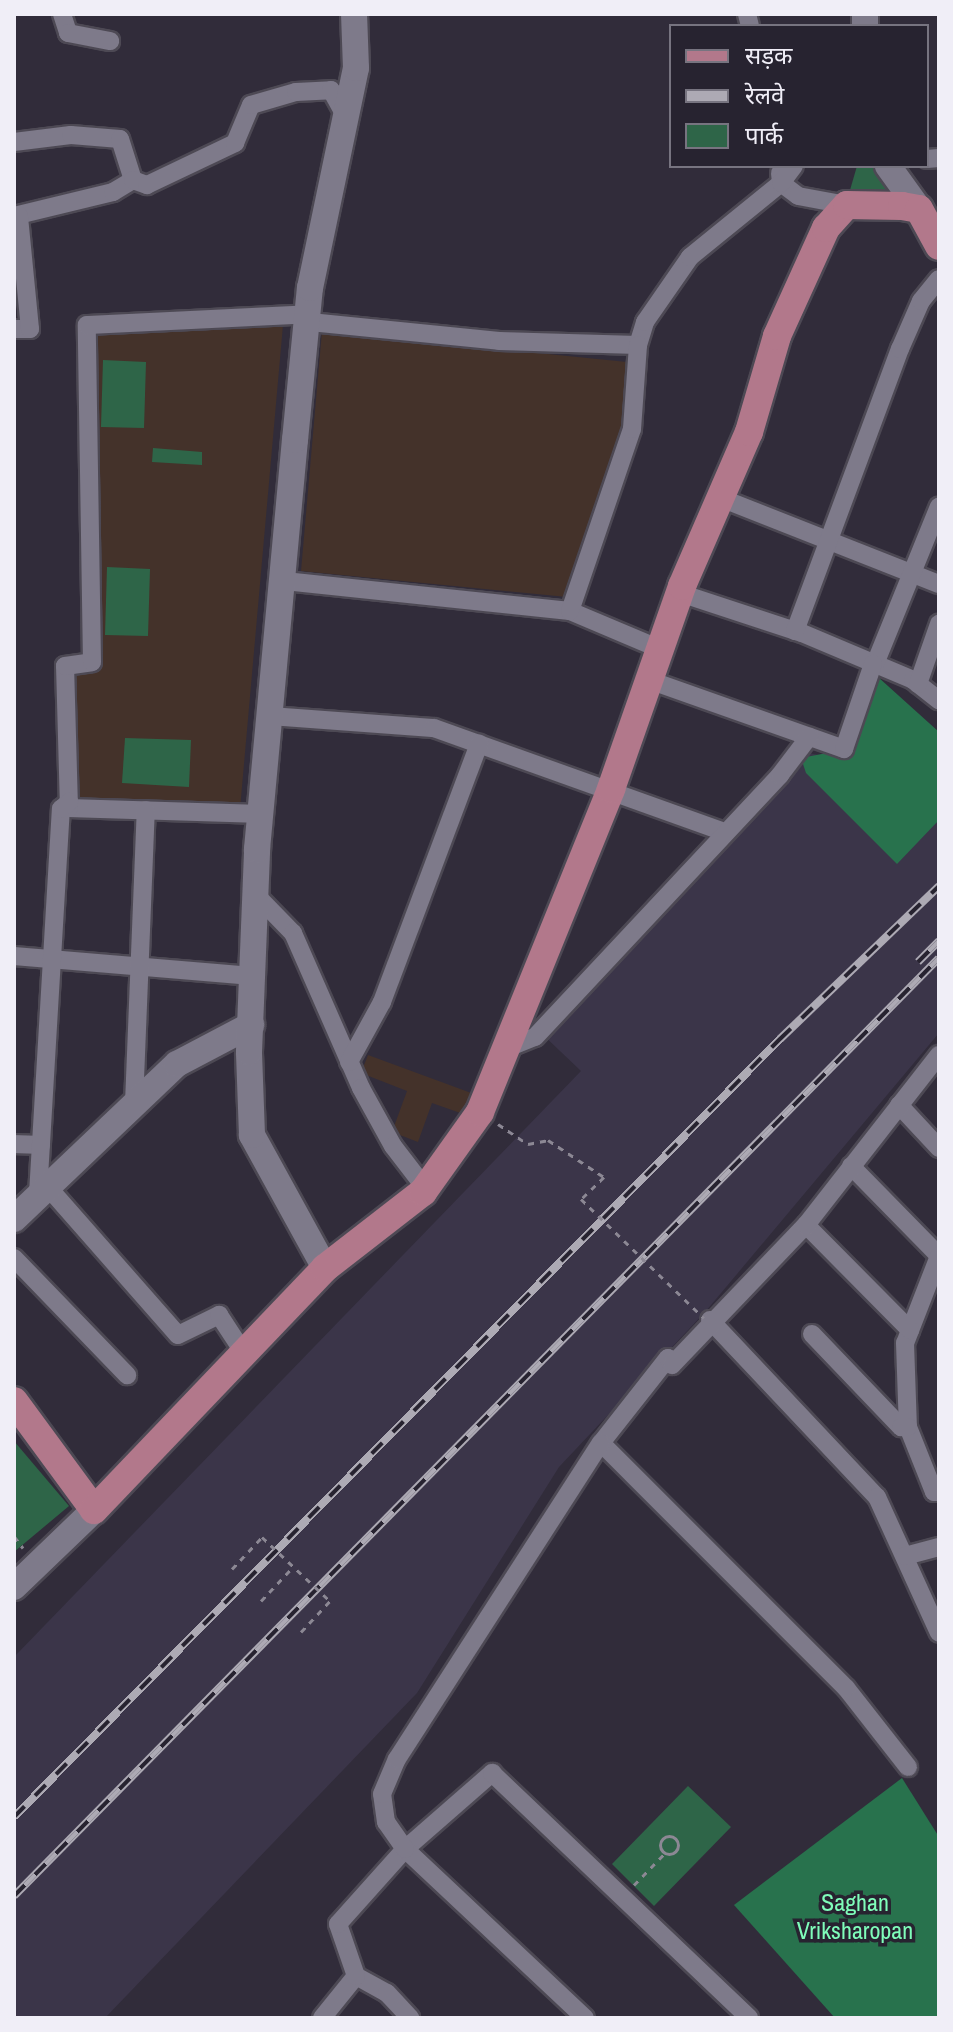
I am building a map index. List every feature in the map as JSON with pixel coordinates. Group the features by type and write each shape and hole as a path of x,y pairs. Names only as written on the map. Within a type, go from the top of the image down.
{"main road":[{"path":"14,1401 94,1510 325,1268 426,1189 480,1112 611,789 680,593 723,499 749,432 777,336 826,228 847,205 877,202 919,209 939,246"}],"street":[{"path":"62,14 68,33 110,41"},
{"path":"325,1268 252,1135 252,976 269,716 310,318 356,68 354,14"},
{"path":"133,180 147,185 235,143 251,105 331,90 345,115"},
{"path":"14,142 71,135 120,139 133,180"},
{"path":"889,168 919,209"},
{"path":"570,611 632,429 638,345 645,322 690,257 780,175 798,196 847,205"},
{"path":"14,329 30,329 16,216 113,192 133,180"},
{"path":"795,631 921,301 939,279"},
{"path":"261,814 69,808 65,666 92,662 87,325 310,318 499,341 638,345"},
{"path":"723,499 910,569 939,584"},
{"path":"649,680 844,749 910,569 939,506"},
{"path":"284,581 570,611 660,649"},
{"path":"680,593 795,631 918,684 939,700"},
{"path":"918,684 939,624"},
{"path":"269,716 434,728 725,832"},
{"path":"505,1049 535,1037 809,737"},
{"path":"349,1062 382,1002 479,744"},
{"path":"69,802 61,809 41,1145 43,1190 178,1335 219,1315 244,1353"},
{"path":"134,1104 146,810"},
{"path":"256,895 293,933 349,1062 393,1146 426,1189"},
{"path":"14,956 140,964 252,976"},
{"path":"14,1219 177,1064 251,1025"},
{"path":"585,2018 405,1849 386,1822 382,1794 397,1759 601,1443 668,1358 672,1365 707,1319 806,1225 939,1055"},
{"path":"899,1105 939,1148"},
{"path":"14,1144 41,1145"},
{"path":"851,1166 939,1256 905,1343 908,1427 934,1492 939,1492"},
{"path":"806,1225 910,1330"},
{"path":"14,1258 127,1375"},
{"path":"707,1319 877,1497 939,1633"},
{"path":"812,1334 901,1427 908,1427"},
{"path":"601,1443 846,1688 908,1767"},
{"path":"14,1587 94,1510"},
{"path":"905,1556 939,1547"},
{"path":"410,2018 387,1993 356,1976 338,1924 405,1849 492,1773 624,1895 749,2018"},
{"path":"322,2018 356,1976"}],"path":[{"path":"480,1112 528,1144 548,1140 604,1177 581,1199 707,1319"},
{"path":"232,1569 262,1537 330,1601 301,1632"},
{"path":"261,1601 293,1567"},
{"path":"624,1895 665,1853 676,1851 674,1837 661,1840 665,1853"}],"shaded area":[{"path":"283,325 240,809 75,803 68,671 97,669 94,331"},
{"path":"322,331 627,362 626,420 567,597 301,571"},
{"path":"939,735 939,1033 706,1311 559,1467 417,1693 105,2018 14,2018 14,1657 581,1071 539,1031 809,753 844,760"},
{"path":"368,1055 474,1094 466,1115 432,1103 418,1142 392,1132 407,1091 361,1073"}],"green space":[{"path":"856,168 873,168 891,195 848,197"},
{"path":"103,360 146,362 144,428 101,427"},
{"path":"153,448 202,452 202,465 152,462"},
{"path":"107,567 150,569 148,636 105,635"},
{"path":"878,677 939,732 939,820 897,864 806,773 801,758 837,751"},
{"path":"125,738 191,740 189,787 122,783"},
{"path":"14,1441 69,1506 14,1552"},
{"name":"Saghan Vriksharopan","path":"902,1778 939,1837 939,2018 835,2018 734,1905"},
{"path":"688,1786 731,1827 654,1906 612,1864"}],"railway":[{"path":"14,1817 780,1039 939,886"},
{"path":"918,962 939,941"},
{"path":"14,1896 939,958"}]}
